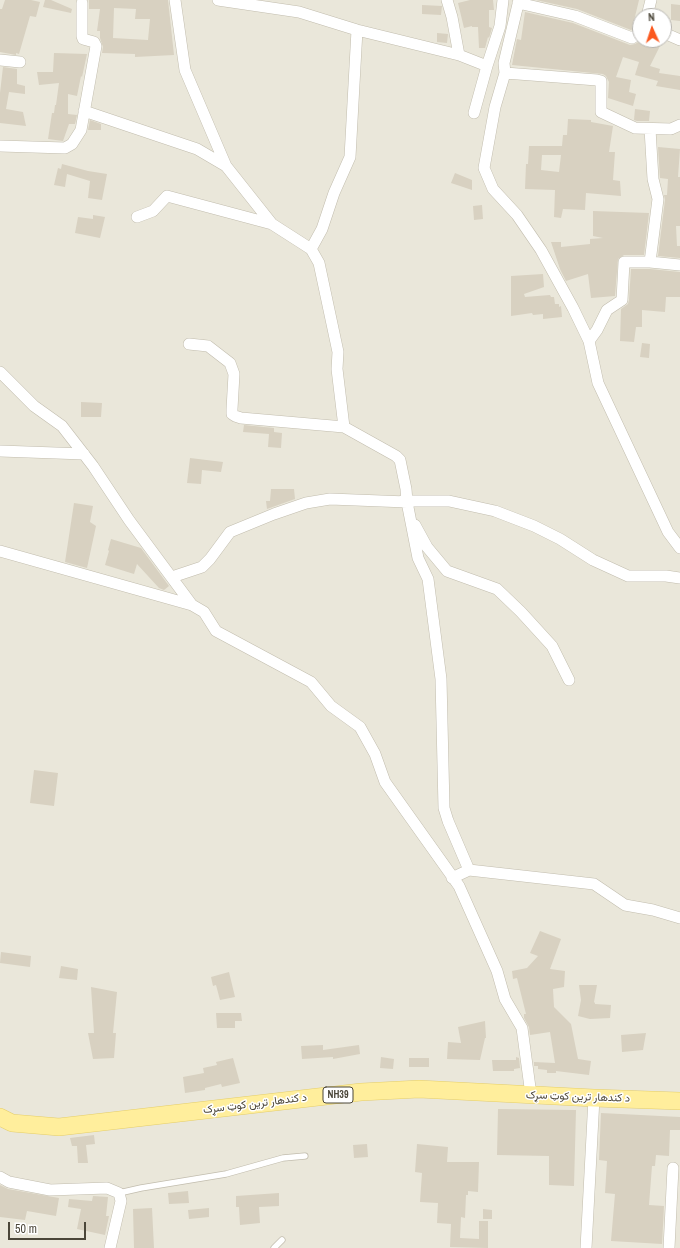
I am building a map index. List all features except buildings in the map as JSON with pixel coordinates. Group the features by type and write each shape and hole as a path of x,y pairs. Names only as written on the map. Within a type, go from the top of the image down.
{"main road":[{"name":"د کندهار ترين کوټ سړک","path":"0,1117 12,1123 58,1127 361,1092 419,1089 680,1101"}],"street":[{"path":"175,0 185,70 226,166 272,224"},
{"path":"218,0 299,12 357,30 459,55 486,66"},
{"path":"447,0 452,17 459,55"},
{"path":"474,113 486,66 500,26 503,0"},
{"path":"632,38 575,16 519,2 504,64 505,74 496,107 484,168 493,189 517,215 541,250 589,341 598,383 668,532 680,548"},
{"path":"0,146 65,148 72,144 81,130 96,46 94,42 83,39 82,36 82,3"},
{"path":"312,249 322,229 334,193 350,157 357,30"},
{"path":"0,60 20,62"},
{"path":"505,74 597,80 601,82 601,112 635,128 671,130 680,125"},
{"path":"84,111 197,149 226,166"},
{"path":"650,129 654,179 658,199 650,262"},
{"path":"137,217 154,211 167,196 272,224 312,249 320,263 338,352 337,369 344,427"},
{"path":"589,341 597,330 607,310 622,300 624,262 650,262 680,265"},
{"path":"189,344 208,346 230,363 234,374 232,414 235,416 241,418 344,427 396,456 400,460 418,558 428,579 441,679 444,808 469,870"},
{"path":"0,372 34,406 62,426 84,454 128,520 192,605"},
{"path":"0,451 84,454"},
{"path":"172,577 202,567 210,559 230,532 306,503 330,499 407,502"},
{"path":"569,680 552,646 521,612 497,590 447,571 427,547 401,500 449,501 495,512 534,526 560,539 593,560 628,576 666,576 680,578"},
{"path":"0,551 192,605 204,612 216,631 311,682 331,706 360,727 375,754 385,782 458,886 498,971 505,999 522,1028 531,1095"},
{"path":"452,878 469,870 594,884 626,905 653,910 680,918"},
{"path":"586,1248 594,1098"},
{"path":"668,1248 673,1168"},
{"path":"0,1177 9,1182 50,1190 107,1188 119,1193 121,1200 110,1248"}],"lane":[{"path":"119,1193 140,1188 226,1174 283,1158 305,1156"},
{"path":"274,1248 282,1240"}],"shaded area":[{"path":"0,0 680,0 680,1248 0,1248"}]}
